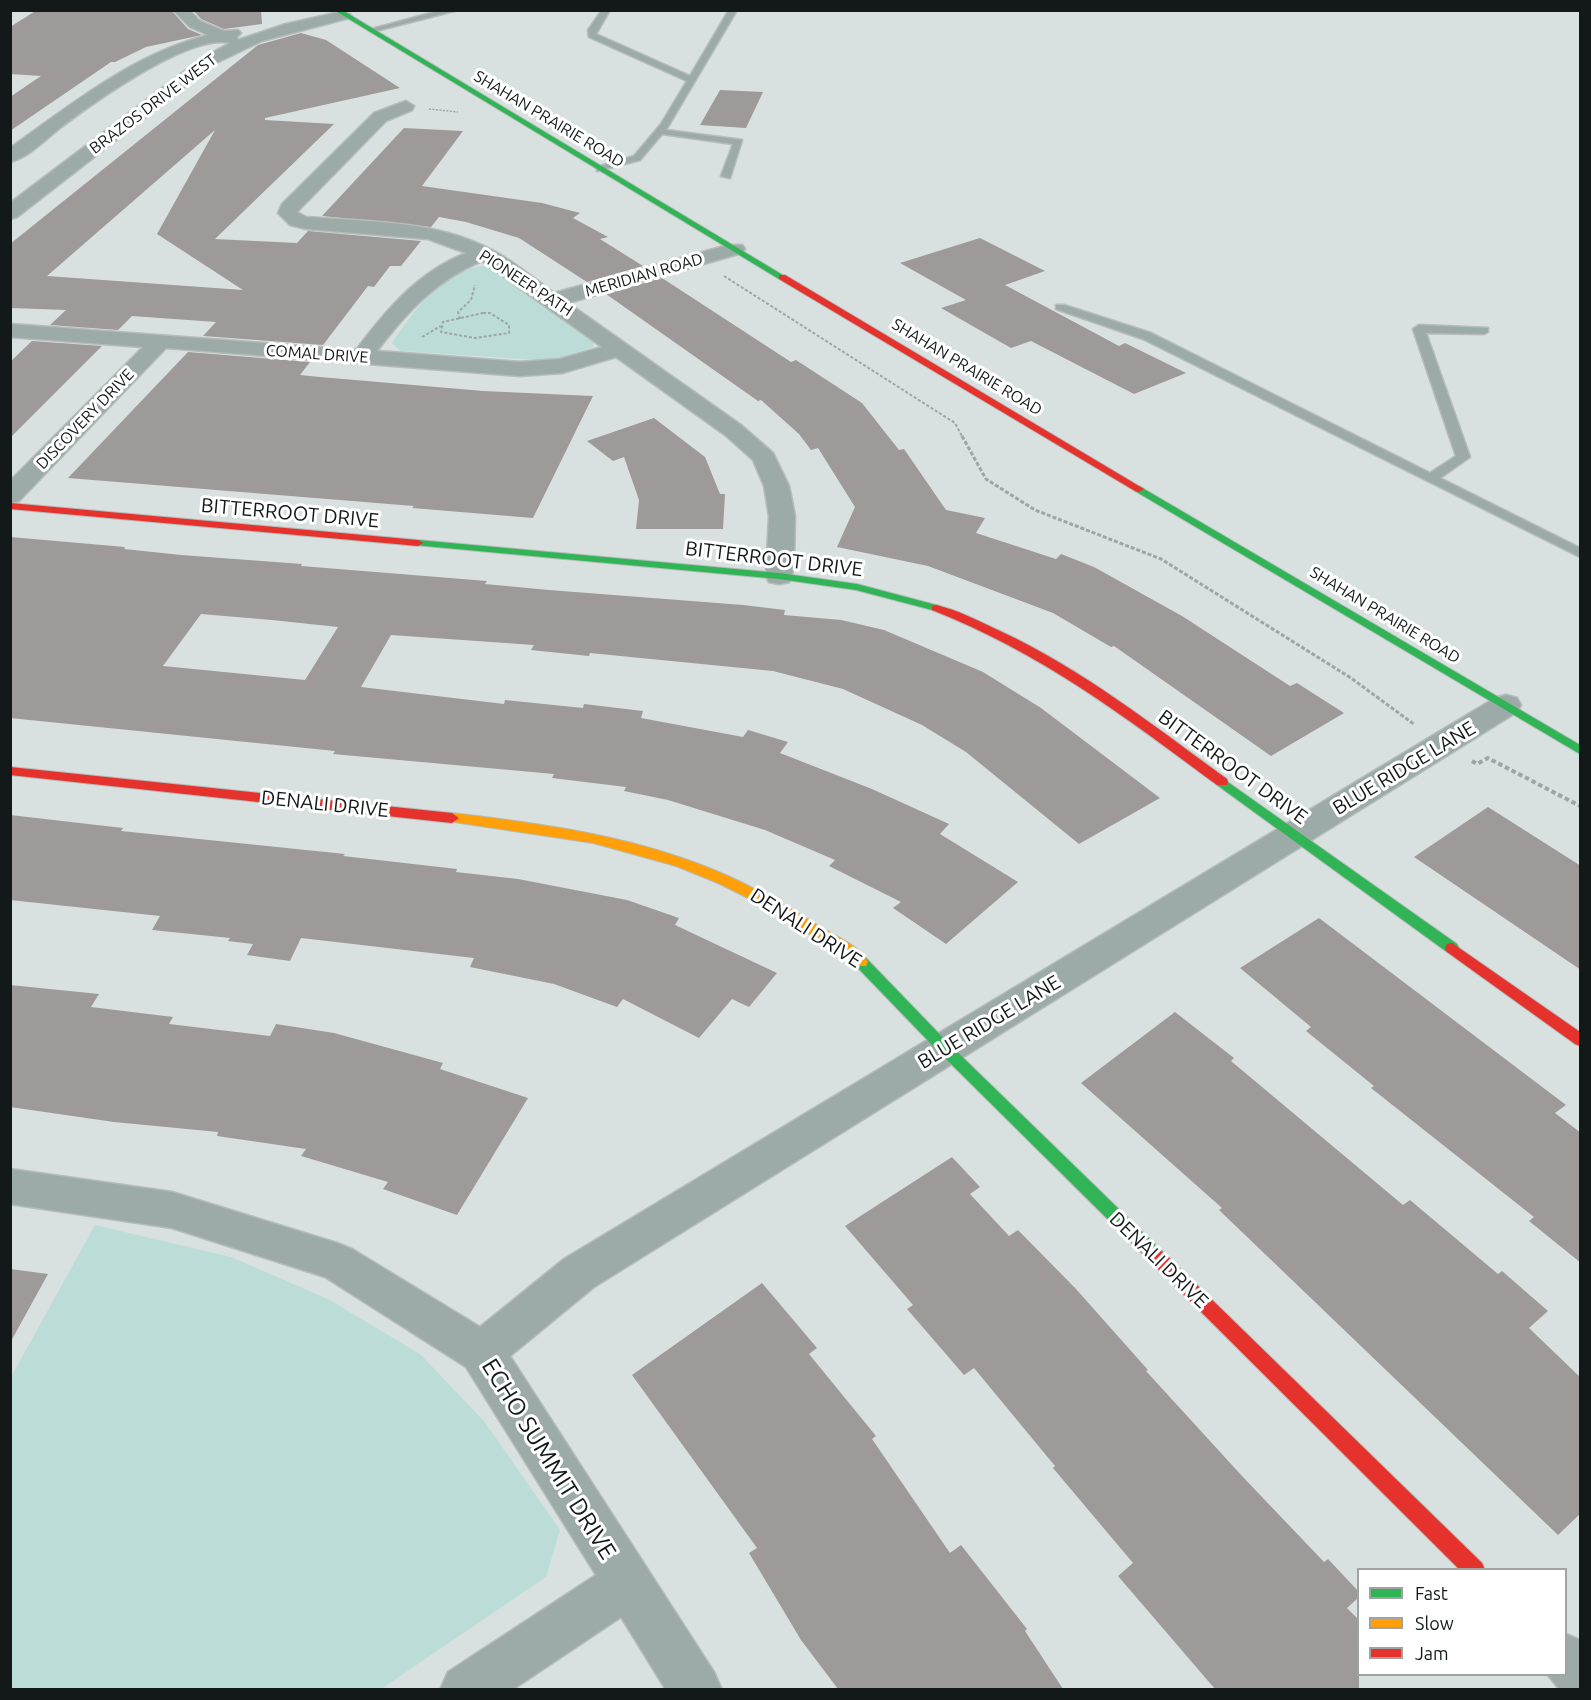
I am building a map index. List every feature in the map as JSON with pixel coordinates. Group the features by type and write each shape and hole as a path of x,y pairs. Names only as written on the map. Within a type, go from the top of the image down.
{"street":[{"path":"180,10 195,24 242,43"},
{"path":"10,157 138,66 220,35 341,13"},
{"name":"SHAHAN PRAIRIE ROAD","path":"341,13 1581,750"},
{"name":"BRAZOS DRIVE WEST","path":"14,207 130,122 208,61 242,43 341,13"},
{"name":"PIONEER PATH","path":"406,106 380,117 289,208 287,213 306,223 432,234 484,253 554,300 733,430 763,457 780,493 784,532 779,576"},
{"path":"64,118 86,119"},
{"path":"108,120 130,122"},
{"name":"MERIDIAN ROAD","path":"554,300 735,249"},
{"path":"361,358 407,299 420,287 458,263 484,253"},
{"name":"COMAL DRIVE","path":"10,330 361,358 544,369 562,366 621,348"},
{"name":"DISCOVERY DRIVE","path":"10,496 160,342"},
{"name":"BITTERROOT DRIVE","path":"10,506 779,576 858,587 967,619 1017,641 1067,670 1581,1040"},
{"name":"BLUE RIDGE LANE","path":"482,1352 579,1273 1506,705"},
{"name":"DENALI DRIVE","path":"10,771 528,826 634,847 696,866 779,907 859,959 945,1049 1474,1568"},
{"name":"ECHO SUMMIT DRIVE","path":"10,1186 172,1209 337,1262 482,1352 696,1689"},
{"path":"466,1689 628,1583"},
{"path":"1567,1660 1581,1673"}],"lane":[{"path":"372,30 454,10"},
{"path":"606,10 592,30 592,35 692,80"},
{"path":"600,169 637,158 659,131 733,10"},
{"path":"659,131 689,137 739,142 726,176"},
{"path":"1060,307 1147,336 1581,553"},
{"path":"1431,478 1463,457 1419,329 1484,330"}],"path":[{"path":"406,106 460,113"},
{"path":"703,258 716,265 726,279 955,423 986,479 1035,510 1161,559 1351,678 1411,723 1477,764 1488,758 1581,806"},
{"path":"460,320 458,312 474,294 476,277"},
{"path":"490,314 511,329 509,333 493,337 455,337 441,332 443,322 460,320 490,314"}],"green space":[{"path":"492,265 594,341 593,347 551,361 400,351 392,343 433,291 460,273 475,267"},
{"path":"95,1225 231,1257 328,1299 420,1354 484,1421 560,1530 546,1577 381,1689 11,1689 11,1377"}],"building":[{"path":"37,10 171,10 188,29 202,35 146,47 111,62 10,131 10,97 41,76 10,74 10,27"},
{"path":"193,10 261,10 262,24 224,29 201,19"},
{"path":"301,33 326,40 400,88 265,118 265,120 334,124 215,239 297,243 308,231 421,241 401,266 390,266 374,287 368,286 323,345 203,336 216,322 132,316 118,330 50,325 66,310 10,308 10,244 258,45","holes":["215,130 157,234 243,290 47,276"]},
{"path":"720,90 763,92 746,128 700,125"},
{"path":"404,128 463,131 422,186 542,203 580,213 573,218 608,237 600,239 643,266 587,282 519,238 466,222 439,217 431,227 322,216"},
{"path":"980,238 1045,271 1005,285 1119,346 1125,343 1186,373 1134,394 1031,341 1011,348 941,308 966,300 900,263"},
{"path":"662,278 791,362 796,360 862,403 899,450 904,449 946,510 985,518 976,533 1056,559 1061,554 1094,567 1182,616 1290,686 1297,683 1344,713 1271,756 1114,646 1111,647 1053,613 928,566 837,547 855,507 818,448 811,450 799,434 761,400 758,401 606,294"},
{"path":"32,341 102,346 10,438 11,361"},
{"path":"188,352 310,362 300,375 483,391 593,396 533,518 68,478"},
{"path":"654,418 705,457 720,494 725,494 723,529 636,529 639,500 624,457 613,461 587,441"},
{"path":"10,537 125,547 124,549 181,555 487,581 485,584 549,590 743,605 785,610 784,615 841,620 884,630 983,672 1041,708 1160,798 1079,844 966,752 922,725 843,689 773,671 590,653 589,656 531,650 534,645 391,635 361,687 504,704 505,700 583,708 584,704 643,711 641,718 743,737 748,730 788,742 780,753 872,789 949,824 940,834 1018,882 946,944 893,908 901,902 829,866 835,860 765,830 668,800 624,791 626,787 552,778 554,774 333,754 335,751 10,718","holes":["201,614 338,627 305,680 163,666"]},
{"path":"1488,807 1581,866 1581,970 1414,857"},
{"path":"10,815 123,828 121,831 345,854 343,856 457,869 456,872 518,879 627,900 679,918 675,925 777,973 749,1007 732,999 699,1038 623,999 617,1007 554,984 470,967 474,958 301,938 290,961 247,955 253,944 228,941 230,938 152,930 160,916 10,900"},
{"path":"1319,918 1566,1105 1555,1113 1581,1133 1581,1263 1529,1221 1534,1217 1371,1088 1374,1086 1306,1031 1311,1027 1240,968"},
{"path":"10,985 99,994 91,1007 173,1017 169,1024 270,1036 276,1024 334,1033 443,1063 440,1069 528,1098 457,1215 383,1189 388,1182 301,1156 306,1149 217,1136 218,1132 114,1122 10,1107"},
{"path":"1175,1012 1234,1058 1231,1061 1403,1205 1410,1200 1498,1274 1502,1271 1548,1311 1529,1328 1581,1378 1581,1513 1558,1535 1219,1210 1222,1208 1081,1083"},
{"path":"952,1157 980,1187 970,1194 1009,1236 1018,1230 1076,1289 1148,1370 1146,1371 1242,1476 1324,1562 1328,1559 1357,1590 1357,1599 1347,1608 1357,1618 1359,1689 1215,1689 1118,1576 1133,1563 1053,1468 1055,1466 974,1368 964,1375 907,1309 913,1305 845,1226"},
{"path":"10,1269 48,1274 10,1343"},
{"path":"762,1283 817,1348 809,1354 876,1436 872,1439 950,1553 961,1545 1027,1629 1025,1631 1063,1689 838,1689 801,1640 749,1553 757,1548 632,1375"}],"traffic: fast":[{"path":"337,10 782,277"},
{"path":"1139,489 1580,750"},
{"path":"418,543 779,576 857,587 936,608"},
{"path":"1222,782 1452,948"},
{"path":"861,962 945,1049 1158,1258"}],"traffic: slow":[{"path":"452,818 548,830 637,849 680,863 723,879 765,900 842,947 861,962"}],"traffic: jam":[{"path":"782,277 1139,489"},
{"path":"10,506 418,543"},
{"path":"936,608 976,623 1050,662 1120,708 1222,782"},
{"path":"10,771 452,818"},
{"path":"1452,948 1580,1040"},
{"path":"1158,1258 1473,1568"}]}
